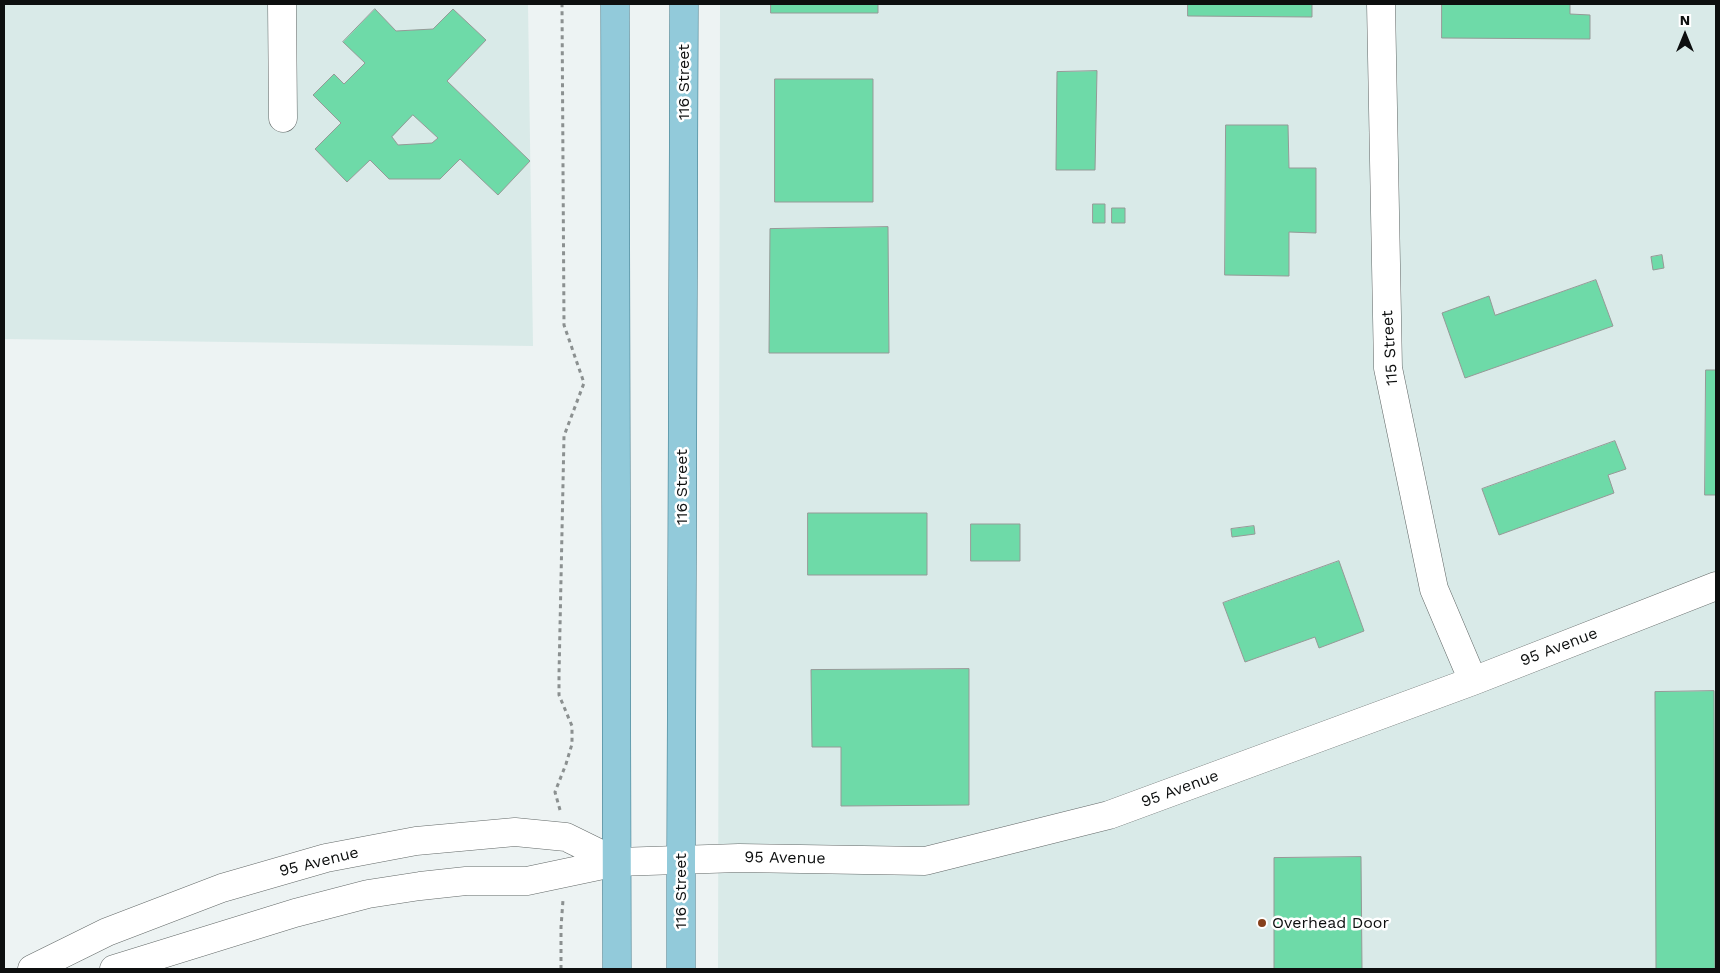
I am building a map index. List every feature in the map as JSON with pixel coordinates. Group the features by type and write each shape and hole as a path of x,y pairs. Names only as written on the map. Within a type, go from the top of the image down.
{"main road":[{"path":"615,4 617,969"},
{"name":"116 Street","path":"682,969 680,860 684,4"}],"street":[{"path":"282,4 283,118"},
{"name":"115 Street","path":"1381,4 1388,368 1434,589 1473,681"},
{"name":"95 Avenue","path":"114,969 295,913 368,894 420,886 466,881 527,881 617,862 739,858 925,861 1109,815 1473,681 1716,586"},
{"name":"95 Avenue","path":"32,969 107,932 222,888 326,858 416,841 515,832 566,837 617,862"}],"path":[{"path":"562,4 564,325 584,382 564,436 559,675 560,696 572,726 572,744 555,792 566,829 566,837"},
{"path":"561,969 561,927 566,873"}],"shaded area":[{"path":"4,4 528,4 533,346 4,339"},
{"path":"720,4 1716,4 1716,969 718,969"}],"building":[{"path":"771,4 878,4 878,13 771,13"},
{"path":"1188,4 1312,4 1312,17 1188,16"},
{"path":"1442,4 1570,4 1570,14 1590,15 1590,39 1442,38"},
{"path":"375,9 396,31 433,29 453,9 486,40 447,81 530,161 498,195 460,159 440,179 389,179 370,160 347,182 315,149 341,123 313,95 334,74 344,84 365,63 343,42","holes":["413,115 438,138 432,143 398,145 392,137"]},
{"path":"1097,71 1095,170 1056,170 1057,72"},
{"path":"775,79 873,79 873,202 775,202"},
{"path":"1226,125 1288,125 1289,168 1316,168 1316,233 1289,232 1289,276 1225,275"},
{"path":"1093,204 1105,204 1105,223 1093,223"},
{"path":"1112,208 1125,208 1125,223 1112,223"},
{"path":"888,227 889,353 769,353 770,229"},
{"path":"1662,255 1664,268 1653,270 1651,257"},
{"path":"1596,280 1613,326 1465,378 1442,313 1489,296 1495,315"},
{"path":"1706,370 1716,370 1716,495 1705,495"},
{"path":"1615,441 1626,469 1608,475 1614,493 1499,535 1482,489"},
{"path":"808,513 927,513 927,575 808,575"},
{"path":"971,524 1020,524 1020,561 971,561"},
{"path":"1254,526 1255,534 1232,537 1231,529"},
{"path":"1339,561 1364,631 1319,648 1315,637 1245,662 1223,603"},
{"path":"969,669 969,805 841,806 841,747 812,747 811,670"},
{"path":"1714,691 1715,969 1656,969 1655,692"},
{"path":"1361,857 1362,969 1274,969 1274,858"}],"place":[{"name":"Overhead Door","path":"1262,923"}]}
